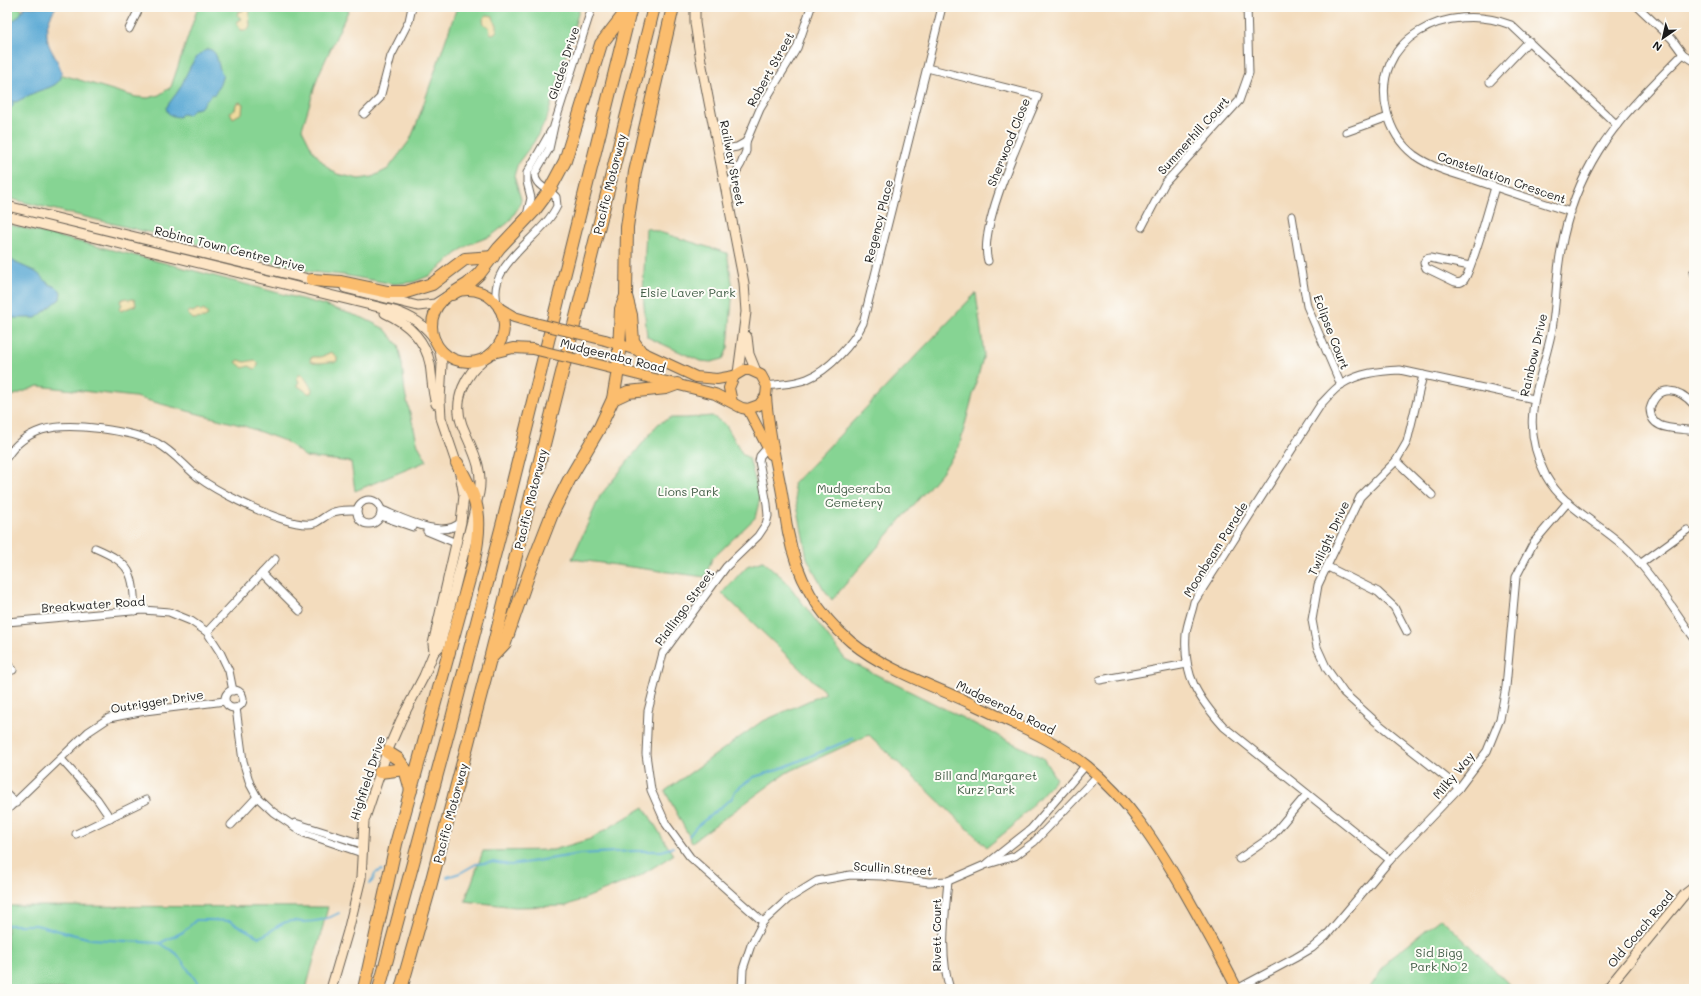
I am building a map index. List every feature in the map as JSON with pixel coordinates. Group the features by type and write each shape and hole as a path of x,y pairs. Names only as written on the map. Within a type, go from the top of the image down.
{"highway":[{"path":"449,296 477,276 492,257 524,223 549,191 565,161 601,44 631,7"},
{"name":"Pacific Motorway","path":"379,989 449,730 505,514 631,7"},
{"name":"Pacific Motorway","path":"401,989 430,887 490,659 654,7"},
{"path":"640,351 633,341 631,315 626,296 627,227 632,190 673,7"},
{"path":"312,280 341,282 388,292 406,292 432,284 465,259 492,257"},
{"path":"490,659 505,643 529,572 552,514 569,480 600,427 613,399 618,370 621,309 626,296"},
{"path":"613,399 628,392 666,388 677,384"},
{"path":"364,989 396,844 412,791 473,565 479,531 476,504 456,462"},
{"path":"387,752 398,759 405,769 412,791"},
{"path":"380,772 405,769"}],"main road":[{"name":"Railway Street","path":"694,7 701,61 744,283 745,323 748,354 756,371"},
{"name":"Robina Town Centre Drive","path":"7,206 415,305 435,304 449,296"},
{"name":"Robina Town Centre Drive","path":"7,216 395,311 414,320 428,330 438,344"},
{"path":"466,290 479,292 487,296 498,307 503,320 503,333 497,347 486,357 475,361 461,361 449,356 438,344 432,330 433,317 438,306 449,296 466,290"},
{"path":"362,303 404,323 420,340 428,356 434,392 441,418"},
{"name":"Mudgeeraba Road","path":"498,307 514,317 605,340 640,351 696,377 717,379 736,374"},
{"name":"Railway Street","path":"736,374 745,323"},
{"name":"Highfield Drive","path":"434,652 433,644 461,522 464,491 441,418 440,400 442,364 438,344"},
{"name":"Mudgeeraba Road","path":"486,357 497,351 508,348 521,347 533,349 715,394 732,402"},
{"name":"Highfield Drive","path":"331,989 361,878 364,821 387,752 434,652 440,646 469,535 480,489 480,471 461,424 459,406 465,380 472,370 486,357"},
{"path":"744,370 756,371 761,375 767,391 759,405 748,409 742,408 732,402 729,388 736,374 744,370"},
{"name":"Mudgeeraba Road","path":"767,391 768,427 788,533 795,560 804,582 818,607 851,642 890,666 1043,738 1067,751 1098,775 1139,819 1167,862 1216,946 1237,989"},
{"name":"Mudgeeraba Road","path":"748,409 775,461"},
{"path":"456,543 469,535"},
{"name":"Old Coach Road","path":"1607,989 1685,894 1694,887"}],"street":[{"path":"128,29 140,7"},
{"path":"364,114 380,98 390,56 409,21 412,7"},
{"name":"Glades Drive","path":"549,191 537,182 535,176 536,171 549,149 554,126 592,7"},
{"name":"Robert Street","path":"726,189 742,164 746,142 760,109 797,48 811,7"},
{"name":"Regency Place","path":"767,391 806,380 821,372 842,352 860,330 865,316 942,7"},
{"name":"Summerhill Court","path":"1142,226 1165,183 1239,101 1249,73 1247,7"},
{"path":"1638,7 1672,39 1683,54 1694,61"},
{"name":"Constellation Crescent","path":"1571,212 1436,167 1419,158 1405,147 1388,117 1384,94 1388,65 1395,50 1406,36 1414,29 1432,18 1451,12 1478,12 1498,17 1511,25 1529,41 1617,125"},
{"path":"1490,82 1529,41"},
{"name":"Rainbow Drive","path":"1683,54 1617,125 1593,161 1578,192 1559,258 1552,331 1534,399 1531,421 1536,452 1547,477 1568,502 1622,544 1640,564 1694,638"},
{"name":"Sherwood Close","path":"927,68 1038,96 995,206 987,240 986,254 988,262"},
{"path":"1346,132 1388,117"},
{"name":"Glades Drive","path":"524,223 530,201 527,180 528,172 554,126"},
{"path":"719,150 737,147 746,142"},
{"path":"1470,266 1430,258 1426,259 1424,263 1426,268 1458,282 1464,280 1470,266 1496,187"},
{"path":"498,307 496,287 503,270 557,208 556,198 549,191"},
{"name":"Eclipse Court","path":"1292,216 1307,306 1341,385"},
{"name":"Moonbeam Parade","path":"1390,860 1224,728 1205,706 1194,687 1187,664 1186,634 1194,602 1321,404 1341,385 1362,374 1400,370 1534,399"},
{"name":"Twilight Drive","path":"1423,375 1407,442 1396,461 1360,497 1328,567 1318,585 1312,620 1317,647 1327,669 1344,693 1375,721 1459,788"},
{"path":"1694,405 1678,392 1666,391 1657,396 1652,402 1650,409 1654,422 1659,426 1694,431"},
{"path":"7,457 16,445 30,435 42,430 60,427 88,428 126,433 143,437 158,443 174,453 185,466 205,482 225,494 284,520 311,524 330,513 339,510 357,510"},
{"name":"Piallingo Street","path":"763,922 690,857 666,824 651,790 646,754 648,711 663,653 726,567 758,536 766,524 768,516 767,504 759,461 760,456 767,448"},
{"path":"1396,461 1432,495"},
{"path":"370,500 378,503 381,513 378,521 373,523 365,523 360,519 357,510 362,502 370,500"},
{"name":"Milky Way","path":"1237,989 1312,948 1326,936 1390,860 1459,788 1487,751 1500,719 1506,687 1516,577 1534,542 1568,502"},
{"path":"381,513 439,530 452,528 461,522"},
{"path":"381,513 456,543"},
{"path":"1640,564 1687,530"},
{"path":"95,548 114,557 127,568 134,583 136,611"},
{"path":"207,632 275,559"},
{"path":"1328,567 1378,592 1394,607 1407,632"},
{"path":"262,573 300,611"},
{"name":"Breakwater Road","path":"7,622 136,611 169,612 191,621 207,632 220,652 229,671 234,690 239,692 242,697 241,703 236,708 243,761 250,784 257,797 273,812 287,821 362,848"},
{"path":"7,663 13,670"},
{"path":"1100,680 1187,664"},
{"path":"234,690 227,694 225,701 230,707 236,708"},
{"name":"Outrigger Drive","path":"7,810 16,803 88,732 109,718 145,711 225,701"},
{"path":"61,759 97,799 110,818"},
{"name":"Scullin Street","path":"985,865 1031,829 1086,765"},
{"name":"Scullin Street","path":"742,989 743,969 763,922 788,899 817,881 850,875 882,876 929,882 948,881 985,865 1015,856 1034,842 1098,775"},
{"path":"7,794 16,803"},
{"path":"1239,860 1271,837 1307,794"},
{"path":"231,825 257,797"},
{"path":"76,834 146,800"},
{"name":"Rivett Court","path":"948,881 944,936 947,978 950,989"}],"green space":[{"path":"7,7 20,7 53,72 136,97 148,98 159,95 171,87 198,7 350,7 318,76 302,129 313,151 328,168 337,174 359,179 372,177 388,169 410,140 457,7 580,7 547,118 534,142 518,163 514,176 521,199 520,205 509,222 491,236 470,244 461,250 431,275 414,282 394,284 343,275 312,272 7,198"},
{"path":"7,224 165,263 324,305 363,318 385,329 398,345 402,364 405,393 418,445 427,461 355,491 351,462 306,457 285,441 244,426 135,397 38,386 7,398"},
{"name":"Elsie Laver Park","path":"646,228 727,253 733,288 728,348 723,359 711,362 700,361 647,337 643,295"},
{"name":"Mudgeeraba Cemetery","path":"976,293 984,354 959,447 942,472 832,600 823,588 807,558 793,484"},
{"name":"Lions Park","path":"712,416 726,425 743,455 749,458 760,498 755,518 712,559 705,577 572,559 600,496 658,424 670,418"},
{"name":"Bill and Margaret Kurz Park","path":"763,561 785,580 845,659 1043,758 1056,779 1013,826 987,847 869,735 786,773 692,842 665,791 761,722 826,693 722,593 747,566"},
{"path":"644,807 673,855 638,877 566,906 515,907 465,901 483,851 553,850 590,839"},
{"path":"7,906 328,907 306,989 7,989"},
{"name":"Sid Bigg Park No 2","path":"1441,918 1514,989 1369,989 1389,959"}],"sand":[{"path":"242,7 251,7 249,14 250,26 247,30 241,30 237,25 238,21 242,19 237,15 239,11 243,11"},
{"path":"487,15 493,16 497,25 497,31 493,34 490,33 489,27 484,24 483,19"},
{"path":"240,102 243,104 242,113 233,118 230,112 235,110 236,104"},
{"path":"127,298 129,300 135,300 136,305 121,311 119,309 122,305 120,301"},
{"path":"198,309 201,312 203,310 208,315 205,318 193,319 187,313 189,311 193,312"},
{"path":"331,352 337,357 337,361 320,363 311,361 310,358 321,357"},
{"path":"239,360 245,362 255,360 258,363 258,366 255,369 249,366 243,368 236,362"},
{"path":"299,375 303,375 312,389 311,393 308,393 297,385 299,382 297,378"}],"water":[{"path":"24,7 56,7 48,24 47,37 49,46 58,62 61,78 56,84 50,87 16,102 12,101 14,105 7,111 7,24 13,21 21,13"},
{"path":"208,49 212,50 216,56 223,75 215,94 211,95 200,108 194,109 188,115 182,114 179,117 171,115 168,113 166,108 180,88 194,61 202,52"},
{"path":"7,255 16,263 36,272 46,282 61,292 60,299 36,318 7,318"}],"waterway":[{"path":"689,836 696,827 732,798 735,791 754,777 777,770 854,738"},
{"path":"447,877 460,873 476,864 492,862 511,865 580,854 662,851 673,847"},
{"path":"369,884 373,880 375,873 382,870"},
{"path":"160,943 183,932 196,920 230,921 259,937 267,934 279,925 288,921 317,921 339,913"},
{"path":"7,925 36,925 91,939 160,943 177,954 202,989"}]}
